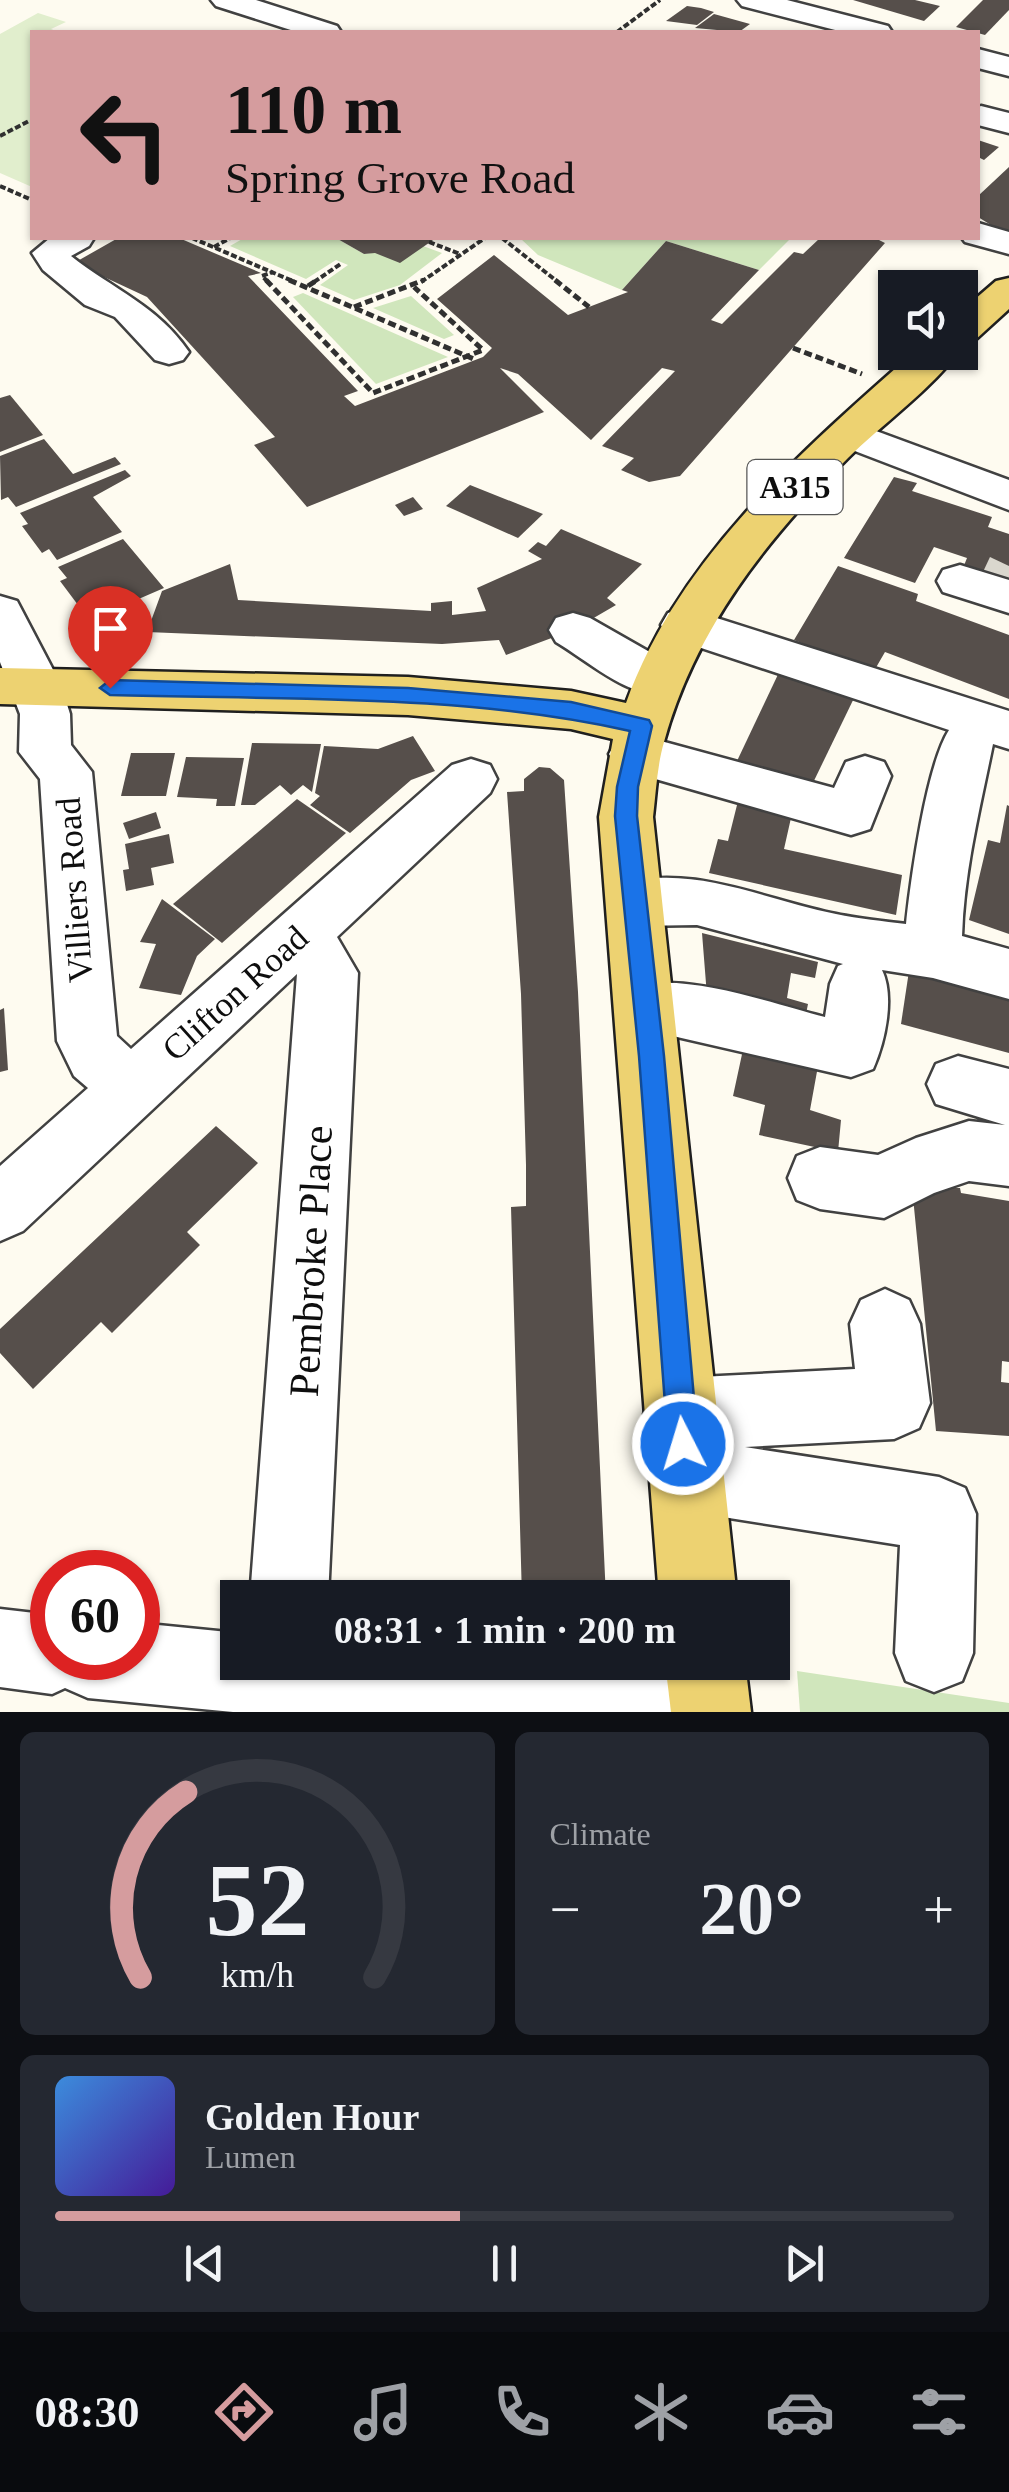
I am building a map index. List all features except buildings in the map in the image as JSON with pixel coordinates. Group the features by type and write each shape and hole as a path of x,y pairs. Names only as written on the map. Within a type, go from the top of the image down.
{"main road":[{"path":"978,317 1009,289"},
{"name":"A315","path":"696,1580 626,816 645,720 685,625 758,527 918,370"},
{"path":"18,686 408,696 645,720"}],"street":[{"path":"226,0 276,26 309,30"},
{"path":"752,0 869,30"},
{"path":"980,59 1009,67"},
{"path":"980,235 1009,243"},
{"path":"73,240 50,253 56,262 99,297 129,309 169,352"},
{"path":"849,434 1009,496"},
{"name":"Villiers Road","path":"0,613 18,686 45,714 45,752 66,772 87,1041 96,1057 130,1087"},
{"path":"685,625 988,737 943,853 933,953"},
{"path":"573,630 645,720 851,814 865,776"},
{"name":"Clifton Road","path":"0,1209 471,779"},
{"path":"635,903 696,902 837,939 933,953 1009,974"},
{"name":"Pembroke Place","path":"290,1580 329,973 302,934"},
{"path":"646,1007 685,1010 851,1050 859,984"},
{"path":"820,1178 884,1187 916,1168 969,1152 1009,1156"},
{"path":"683,1444 894,1403 885,1324"},
{"path":"683,1444 939,1514 934,1653"},
{"path":"0,1648 30,1651"},
{"path":"157,1680 188,1690 311,1683 638,1712 709,1694"}],"path":[{"path":"620,30 660,0"},
{"path":"0,136 28,121"},
{"path":"0,186 30,199"},
{"path":"197,240 476,360"},
{"path":"214,247 226,240"},
{"path":"353,307 414,287 482,240"},
{"path":"505,240 589,307"},
{"path":"429,242 461,254"},
{"path":"306,287 342,263"},
{"path":"273,272 262,276 373,393 483,350 414,287"},
{"path":"793,348 898,388"}],"green space":[{"path":"38,13 66,22 53,30 30,30 30,186 0,173 0,34"},
{"path":"240,240 340,240 364,254 423,246 442,253 400,285 354,300 320,285 348,265 336,260 306,279 230,246"},
{"path":"522,240 789,240 759,270 666,241 622,290 538,255"},
{"path":"303,293 448,357 376,384 293,297"},
{"path":"411,296 454,335 444,339 373,308"},
{"path":"797,1671 1009,1703 1009,1712 800,1712"}],"tunnel":[{"path":"1002,581 1009,566"}],"route":[{"path":"110,688 408,696 571,710 642,726 628,787 626,816 651,1056 683,1444"}]}
